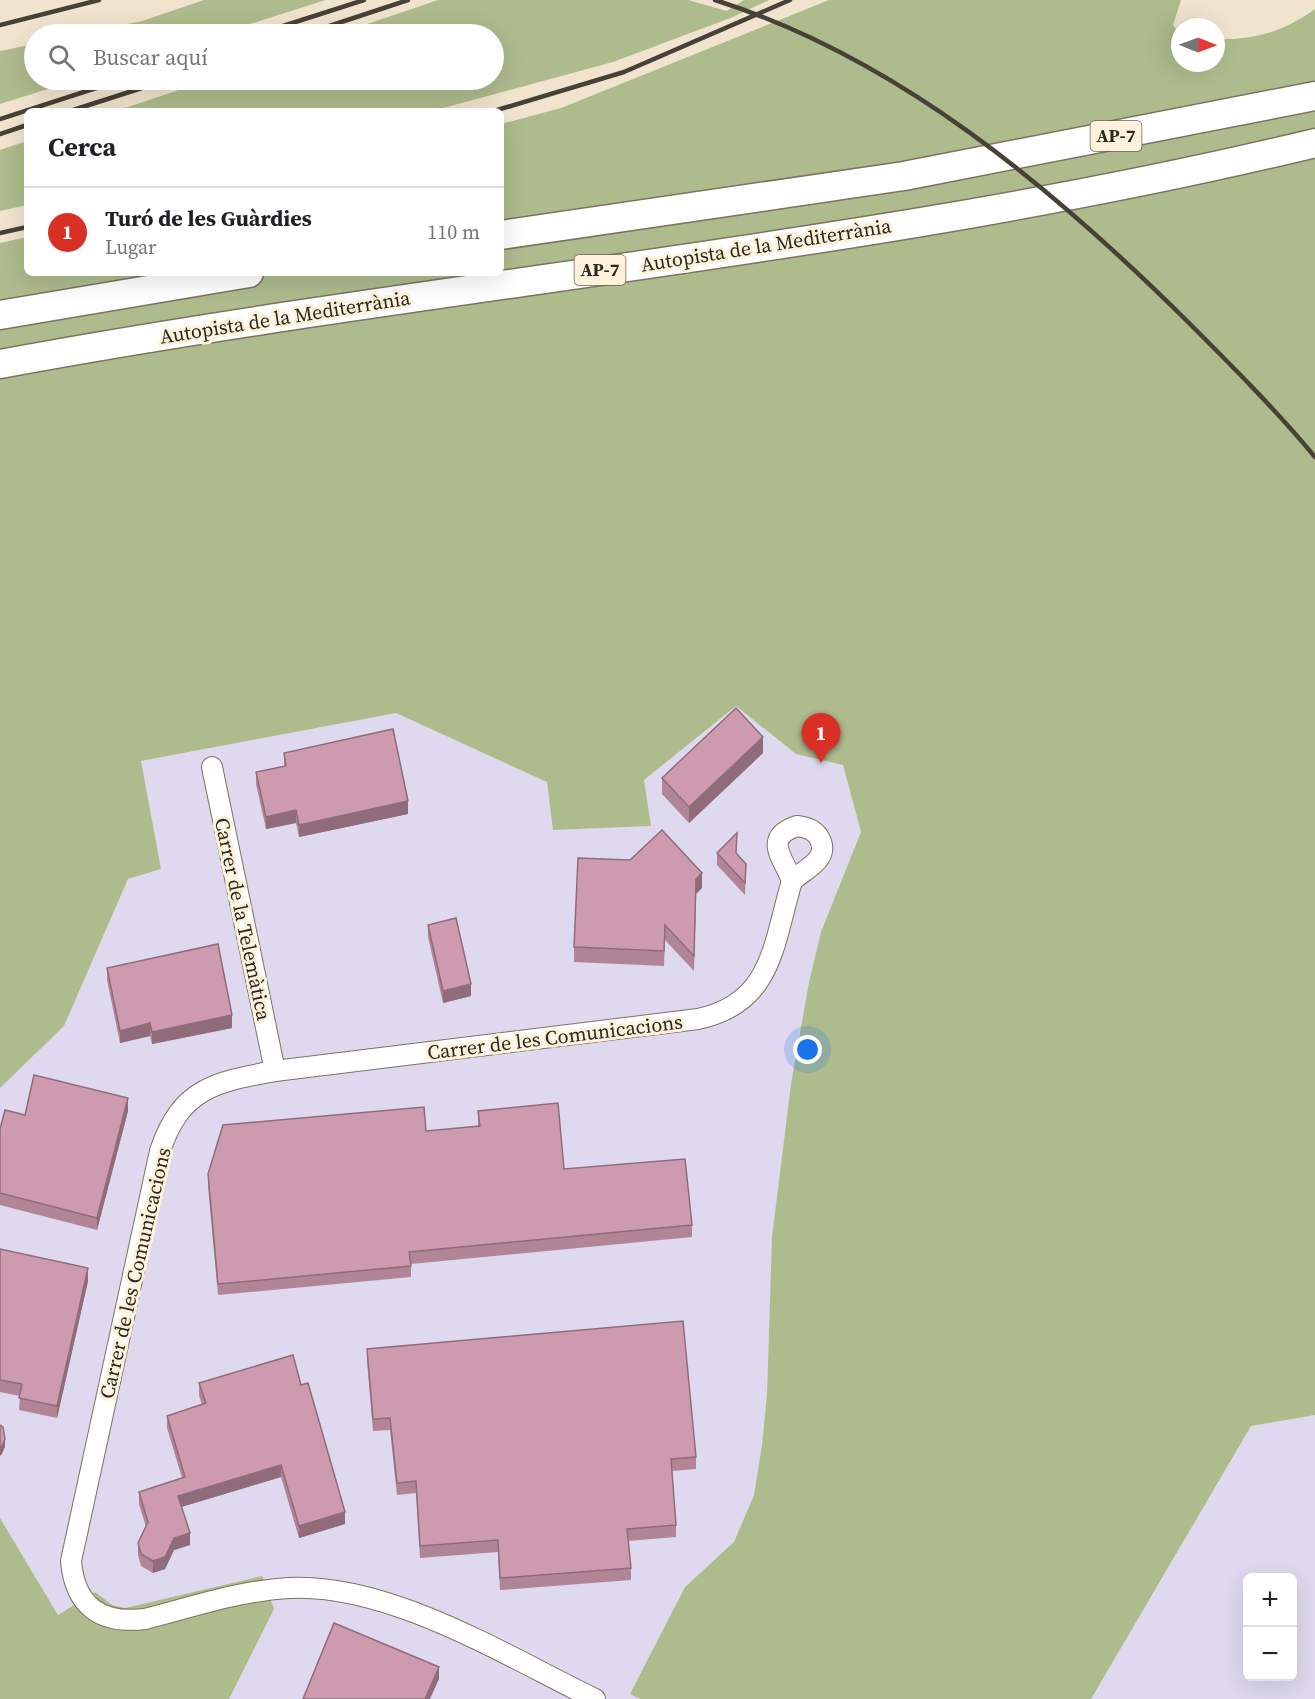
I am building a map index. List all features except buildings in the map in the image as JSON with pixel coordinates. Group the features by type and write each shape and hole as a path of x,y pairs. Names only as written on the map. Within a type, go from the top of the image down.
{"highway":[{"path":"1246,111 1315,76"},
{"name":"AP-7","path":"504,235 904,176 1315,96"},
{"name":"Autopista de la Mediterrània","path":"0,364 213,327 752,248 1029,203 1200,171 1315,143"},
{"path":"1200,171 1315,157"},
{"path":"0,315 231,276"}],"street":[{"name":"Carrer de la Telemàtica","path":"212,767 275,1071"},
{"name":"Carrer de les Comunicacions","path":"595,1699 445,1626 386,1602 358,1594 313,1588 266,1590 125,1622 102,1616 83,1599 76,1588 71,1561 165,1137 182,1107 207,1087 225,1080 275,1071 716,1015 734,1008 758,985 766,969 792,881"}],"shaded area":[{"path":"736,706 796,754 843,765 861,832 821,932 809,982 791,1084 772,1237 767,1394 754,1495 734,1542 685,1587 630,1694 640,1699 229,1699 274,1609 145,1604 125,1608 112,1606 95,1592 58,1615 0,1518 0,1088 64,1026 128,879 161,869 141,761 396,713 548,782 553,830 651,826 644,780"},
{"path":"1315,1415 1315,1699 1091,1699 1251,1426"}],"green space":[{"path":"204,0 326,0 250,24 128,24"},
{"path":"438,0 688,0 727,11 744,0 769,0 733,17 613,62 443,108 125,108 179,90 504,90 504,24 367,24"},
{"path":"829,0 1181,0 1175,18 1171,18 1171,72 1225,72 1225,39 1256,36 1280,29 1315,9 1315,1415 1251,1426 1091,1699 640,1699 630,1694 685,1587 734,1542 754,1495 767,1394 772,1237 791,1084 809,982 821,932 861,832 843,765 796,754 736,706 644,780 651,826 553,830 547,782 396,713 141,761 161,869 128,879 64,1026 0,1088 0,243 24,238 24,276 504,276 504,123 561,108"},
{"path":"24,46 24,90 45,90 0,104 0,51"},
{"path":"24,142 24,206 0,211 0,150"},
{"path":"0,1518 58,1615 95,1592 112,1605 125,1608 262,1576 274,1609 229,1699 0,1699"}],"railway":[{"path":"0,25 99,0"},
{"path":"289,24 364,0"},
{"path":"335,24 408,0"},
{"path":"715,0 782,25 847,56 909,92 969,132 1027,176 1136,271 1237,371 1315,457"},
{"path":"504,108 624,72 790,0"},
{"path":"34,108 90,90"},
{"path":"79,108 136,90"},
{"path":"0,119 24,111"},
{"path":"0,134 24,126"},
{"path":"0,233 24,228"}],"place":[{"name":"Turó de les Guàrdies","path":"821,763"}]}
